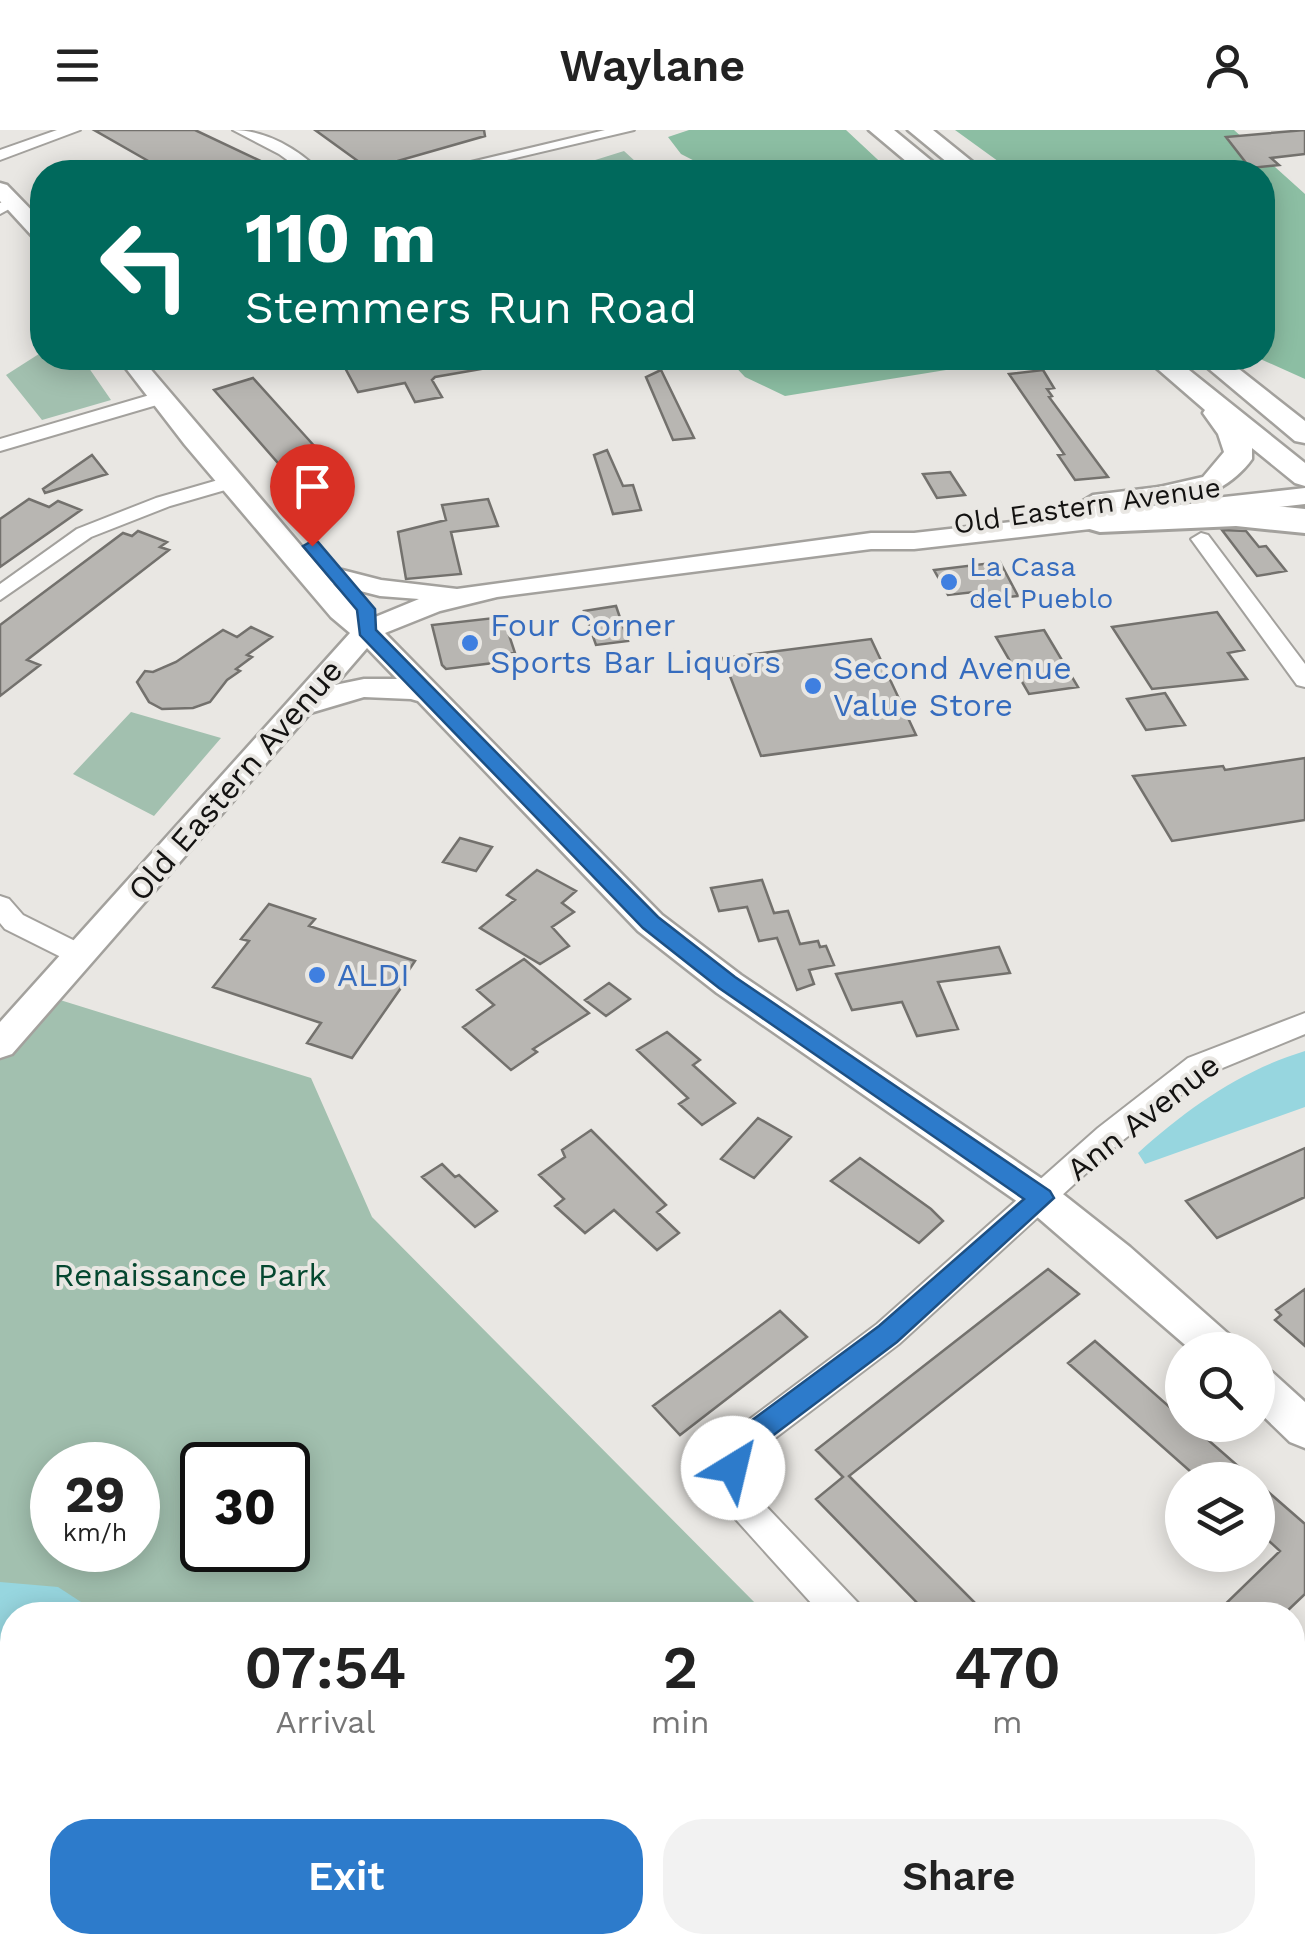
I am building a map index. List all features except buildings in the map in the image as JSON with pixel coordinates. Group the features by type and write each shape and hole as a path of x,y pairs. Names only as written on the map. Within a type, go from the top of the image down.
{"highway":[{"path":"1100,520 1250,514 1305,521"}],"main road":[{"path":"880,130 918,160"},
{"path":"919,130 957,160"},
{"path":"1173,370 1305,477"},
{"path":"1199,370 1305,456"},
{"path":"1225,370 1305,435"},
{"path":"1248,388 1305,425"},
{"path":"1165,494 1212,483 1238,459 1239,449 1232,433 1203,394"}],"street":[{"path":"0,154 72,130"},
{"path":"242,130 297,160"},
{"path":"480,160 567,135 626,130"},
{"path":"5,200 30,222"},
{"path":"138,370 242,499 310,573 343,618 366,631 535,800 623,896 686,953 1042,1198 1199,1332"},
{"path":"0,445 160,398"},
{"name":"Old Eastern Avenue","path":"871,541 904,530 1305,477"},
{"path":"0,594 84,533 146,508 232,482 262,490 342,578 366,609 366,631"},
{"name":"Old Eastern Avenue","path":"0,1045 366,631 424,605 462,594 871,541 914,541 1305,496"},
{"path":"1201,539 1303,673"},
{"path":"310,573 328,674"},
{"path":"342,578 380,588 462,594"},
{"path":"393,658 392,639 397,628 424,605"},
{"path":"298,709 362,686 428,694"},
{"path":"0,905 14,922 80,955"},
{"name":"Ann Avenue","path":"834,1602 749,1512 734,1481 738,1455 746,1441 888,1334 1108,1136 1198,1066 1305,1023"},
{"path":"1275,1402 1305,1430"}],"green space":[{"path":"689,130 846,130 878,160 693,160 681,154 668,137"},
{"path":"955,130 1234,130 1267,160 996,160"},
{"path":"624,151 634,160 595,160"},
{"path":"1275,167 1305,194 1305,379 1275,366"},
{"path":"30,360 30,370 90,370 111,400 42,420 6,375"},
{"path":"738,370 946,370 785,396"},
{"path":"131,712 221,738 154,816 73,774"},
{"name":"Renaissance Park","path":"44,995 311,1078 372,1217 754,1602 0,1602 0,1045"}],"water":[{"path":"1305,1051 1305,1107 1145,1164 1138,1153 1196,1106 1237,1080"},
{"path":"0,1582 58,1587 81,1602 0,1602"}],"place":[{"name":"La Casa del Pueblo","path":"949,582"},
{"name":"Four Corner Sports Bar Liquors","path":"470,643"},
{"name":"Second Avenue Value Store","path":"813,686"},
{"name":"ALDI","path":"317,975"}],"route":[{"path":"312,546 366,609 366,631 535,800 650,923 727,982 1042,1198 888,1334 746,1441 733,1468"}]}
